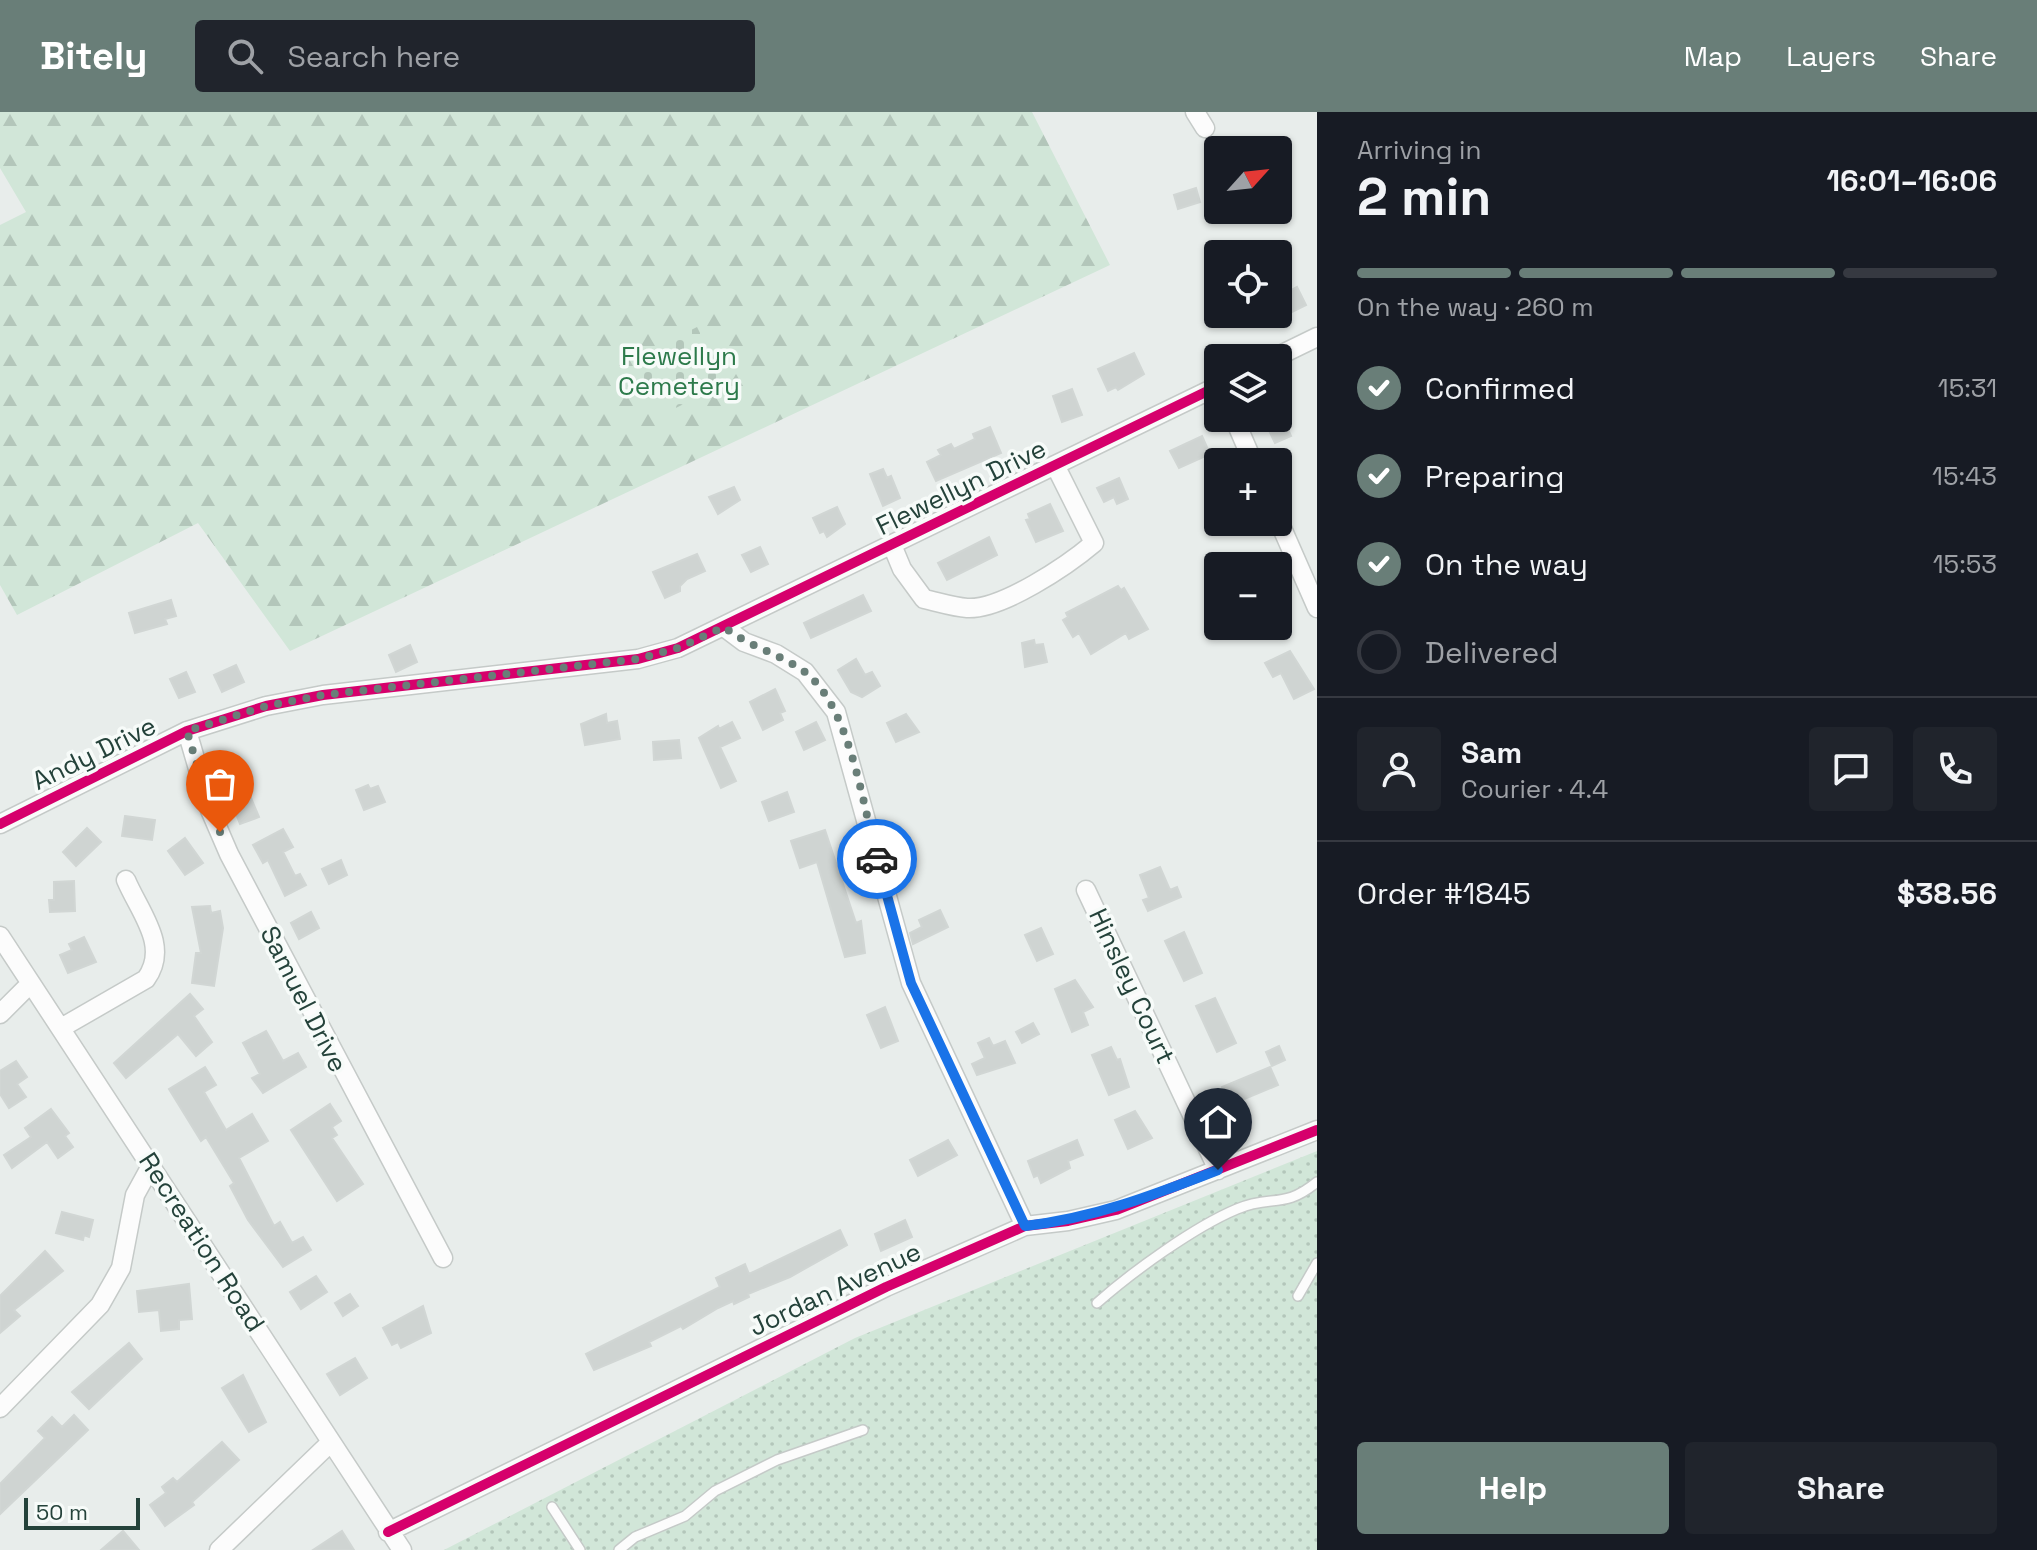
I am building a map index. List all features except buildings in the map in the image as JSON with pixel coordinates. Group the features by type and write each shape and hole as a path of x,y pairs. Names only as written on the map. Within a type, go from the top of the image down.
{"street":[{"path":"1292,349 1317,337"},
{"name":"Flewellyn Drive","path":"724,627 1204,393"},
{"path":"892,545 902,569 924,599 970,608 1023,590 1067,567 1094,543 1055,465"},
{"path":"1285,536 1317,608"},
{"path":"724,627 744,642 776,654 805,672 836,712 911,983 1025,1226"},
{"name":"Andy Drive","path":"0,824 187,731 266,706 323,695 638,659 678,648 724,627"},
{"name":"Samuel Drive","path":"187,731 210,810 229,854 443,1258"},
{"path":"61,1028 146,979 155,967 158,948 126,880"},
{"name":"Hinsley Court","path":"1086,890 1218,1170"},
{"name":"Recreation Road","path":"0,936 402,1550"},
{"path":"0,1014 31,983"},
{"name":"Jordan Avenue","path":"388,1532 886,1287 1025,1226 1068,1221 1116,1210 1317,1130"},
{"path":"0,1408 100,1305 121,1268 135,1195 152,1164"},
{"path":"219,1550 330,1443"}],"lane":[{"path":"1097,1303 1220,1217 1251,1204 1291,1200 1317,1182"},
{"path":"1298,1296 1317,1263"},
{"path":"619,1550 635,1537 679,1520 715,1491 777,1460 863,1430"},
{"path":"552,1507 580,1550"}],"green space":[{"path":"0,112 1032,112 1110,265 290,651 198,523 17,615 0,585 0,225 26,212 0,168"},
{"name":"Flewellyn Cemetery","path":"697,327 725,383 662,415 634,359"},
{"path":"1317,1151 1317,1550 444,1550 855,1338"}],"cycle path":[{"path":"0,824 187,731 266,706 323,695 638,659 678,648 1204,393"},
{"path":"388,1532 886,1287 1025,1226 1068,1221 1116,1210 1317,1130"}],"way so far":[{"path":"220,832 210,810 187,731 266,706 323,695 638,659 678,648 724,627 744,642 776,654 805,672 836,712 877,859"}],"route":[{"path":"877,859 911,983 1025,1226 1068,1221 1116,1210 1218,1170"}]}
